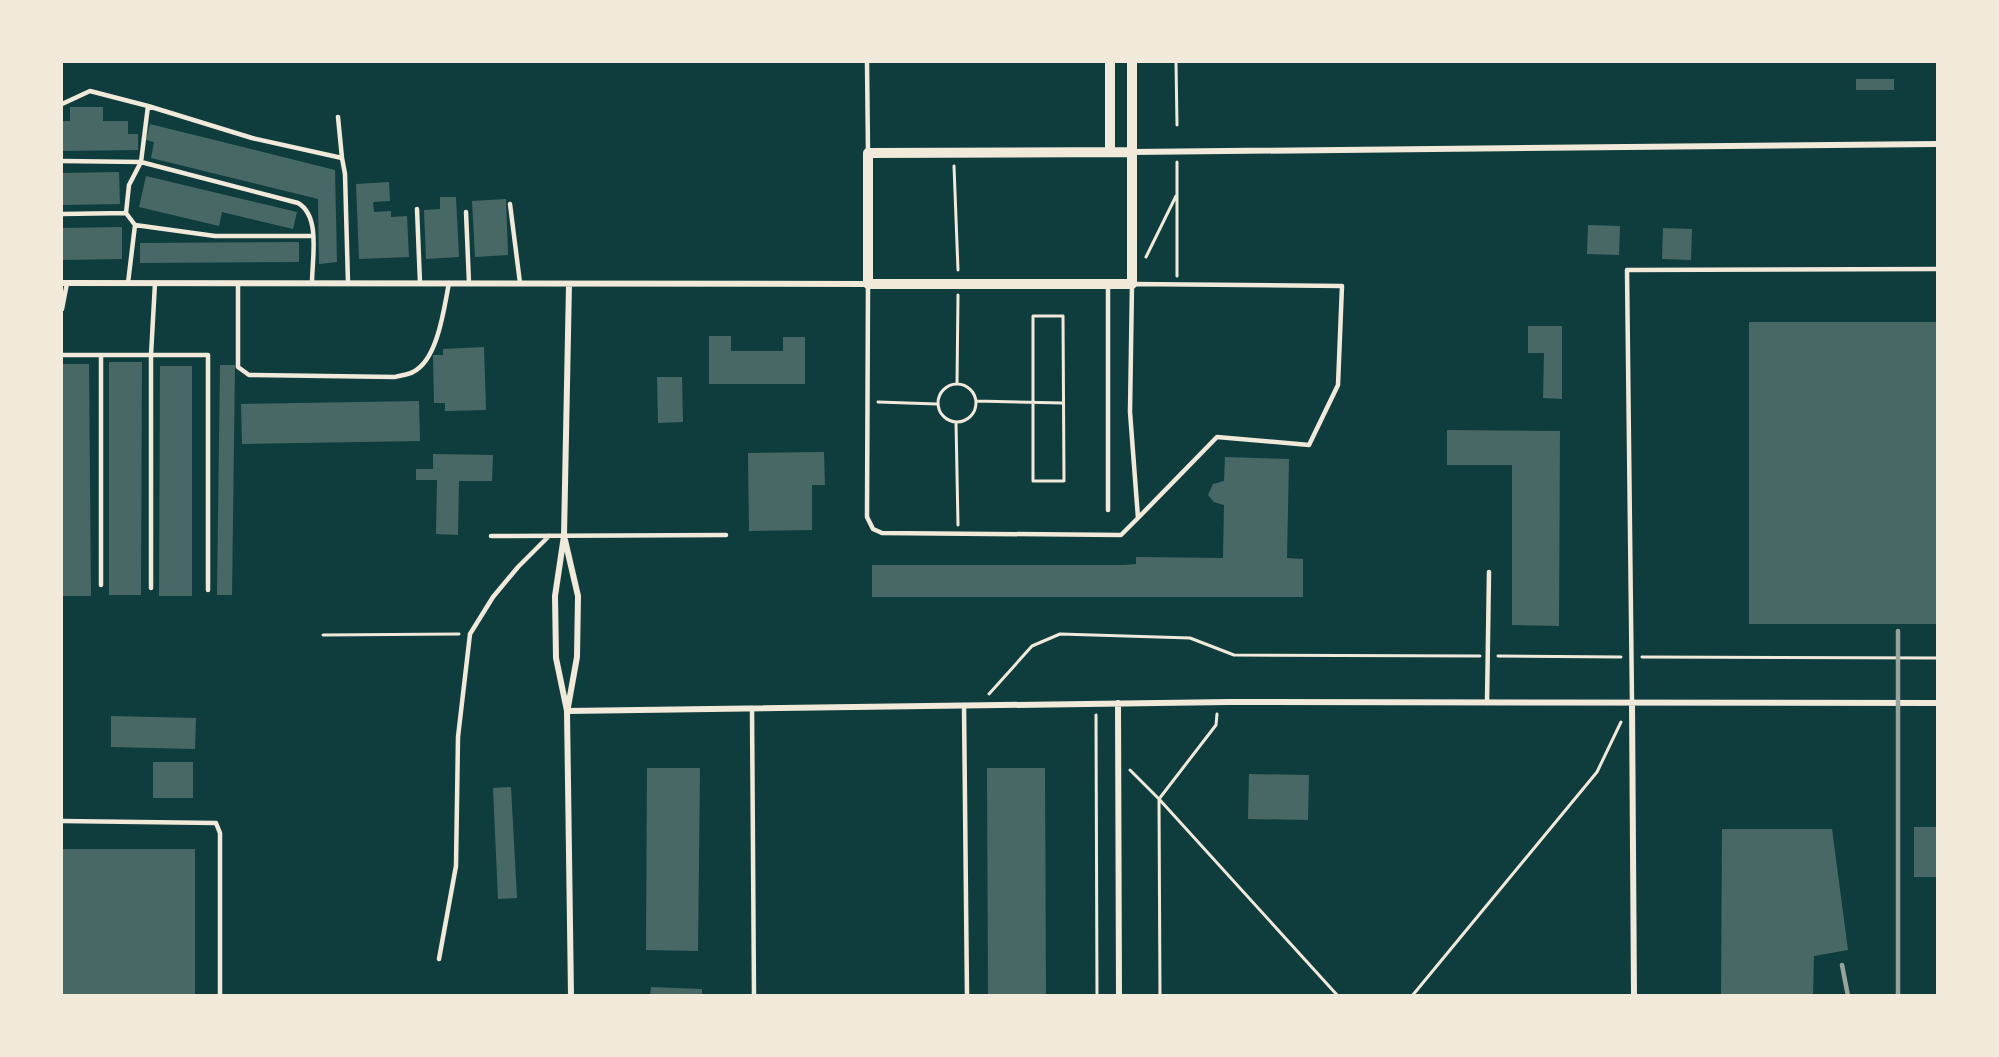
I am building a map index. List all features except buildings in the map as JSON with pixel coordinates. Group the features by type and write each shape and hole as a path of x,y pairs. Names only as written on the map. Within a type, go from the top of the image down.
{"street":[{"path":"1110,62 1110,152"},
{"path":"64,283 1132,284 1132,62"},
{"path":"868,284 868,153 1938,144"},
{"path":"567,711 555,658 555,596 564,536 569,284"},
{"path":"564,536 578,596 577,657 567,711 571,996"},
{"path":"567,711 1218,702 1938,702"},
{"path":"1118,703 1119,996"},
{"path":"1632,703 1634,996"}],"lane":[{"path":"867,62 868,153"},
{"path":"62,104 90,91 252,138 342,158"},
{"path":"128,283 135,225 126,213 129,185 141,162 148,106"},
{"path":"338,117 345,174 348,283"},
{"path":"62,161 141,162 298,203 308,208 312,220 312,283"},
{"path":"510,204 520,283"},
{"path":"417,209 420,283"},
{"path":"466,212 469,283"},
{"path":"62,214 126,213"},
{"path":"135,225 215,236 312,236"},
{"path":"1632,703 1627,270 1938,269"},
{"path":"62,309 64,283"},
{"path":"151,588 151,355 155,283"},
{"path":"238,283 238,367 249,375 395,377 414,372 427,359 440,331 449,283"},
{"path":"868,284 867,517 873,529 882,533 1121,535 1138,518 1217,437 1309,445 1338,385 1342,286 1132,284 1130,412 1138,518"},
{"path":"1108,284 1108,510"},
{"path":"62,355 208,355 208,590"},
{"path":"100,585 101,355"},
{"path":"491,536 726,535"},
{"path":"439,959 456,866 458,737 470,634 499,590 549,536"},
{"path":"1487,703 1489,572"},
{"path":"964,705 967,996"},
{"path":"752,708 754,996"},
{"path":"62,821 216,823 220,833 220,996"}],"path":[{"path":"1176,62 1177,124"},
{"path":"954,152 958,284 957,384"},
{"path":"1177,157 1177,284"},
{"path":"1132,284 1177,194"},
{"path":"1033,316 1063,316 1064,481 1033,481 1033,402 1033,316"},
{"path":"957,384 967,387 976,401 968,418 956,422 942,414 938,404 945,388 957,384"},
{"path":"976,401 1063,403"},
{"path":"867,402 938,404"},
{"path":"956,422 958,534"},
{"path":"323,635 470,634"},
{"path":"980,705 1032,646 1060,634"},
{"path":"1160,996 1159,799 1216,725 1218,702"},
{"path":"1096,703 1097,996"},
{"path":"1412,996 1597,772 1632,703"},
{"path":"1118,759 1159,799 1338,996"}],"railway":[{"path":"1898,631 1898,996"},
{"path":"1842,965 1848,996"}]}
